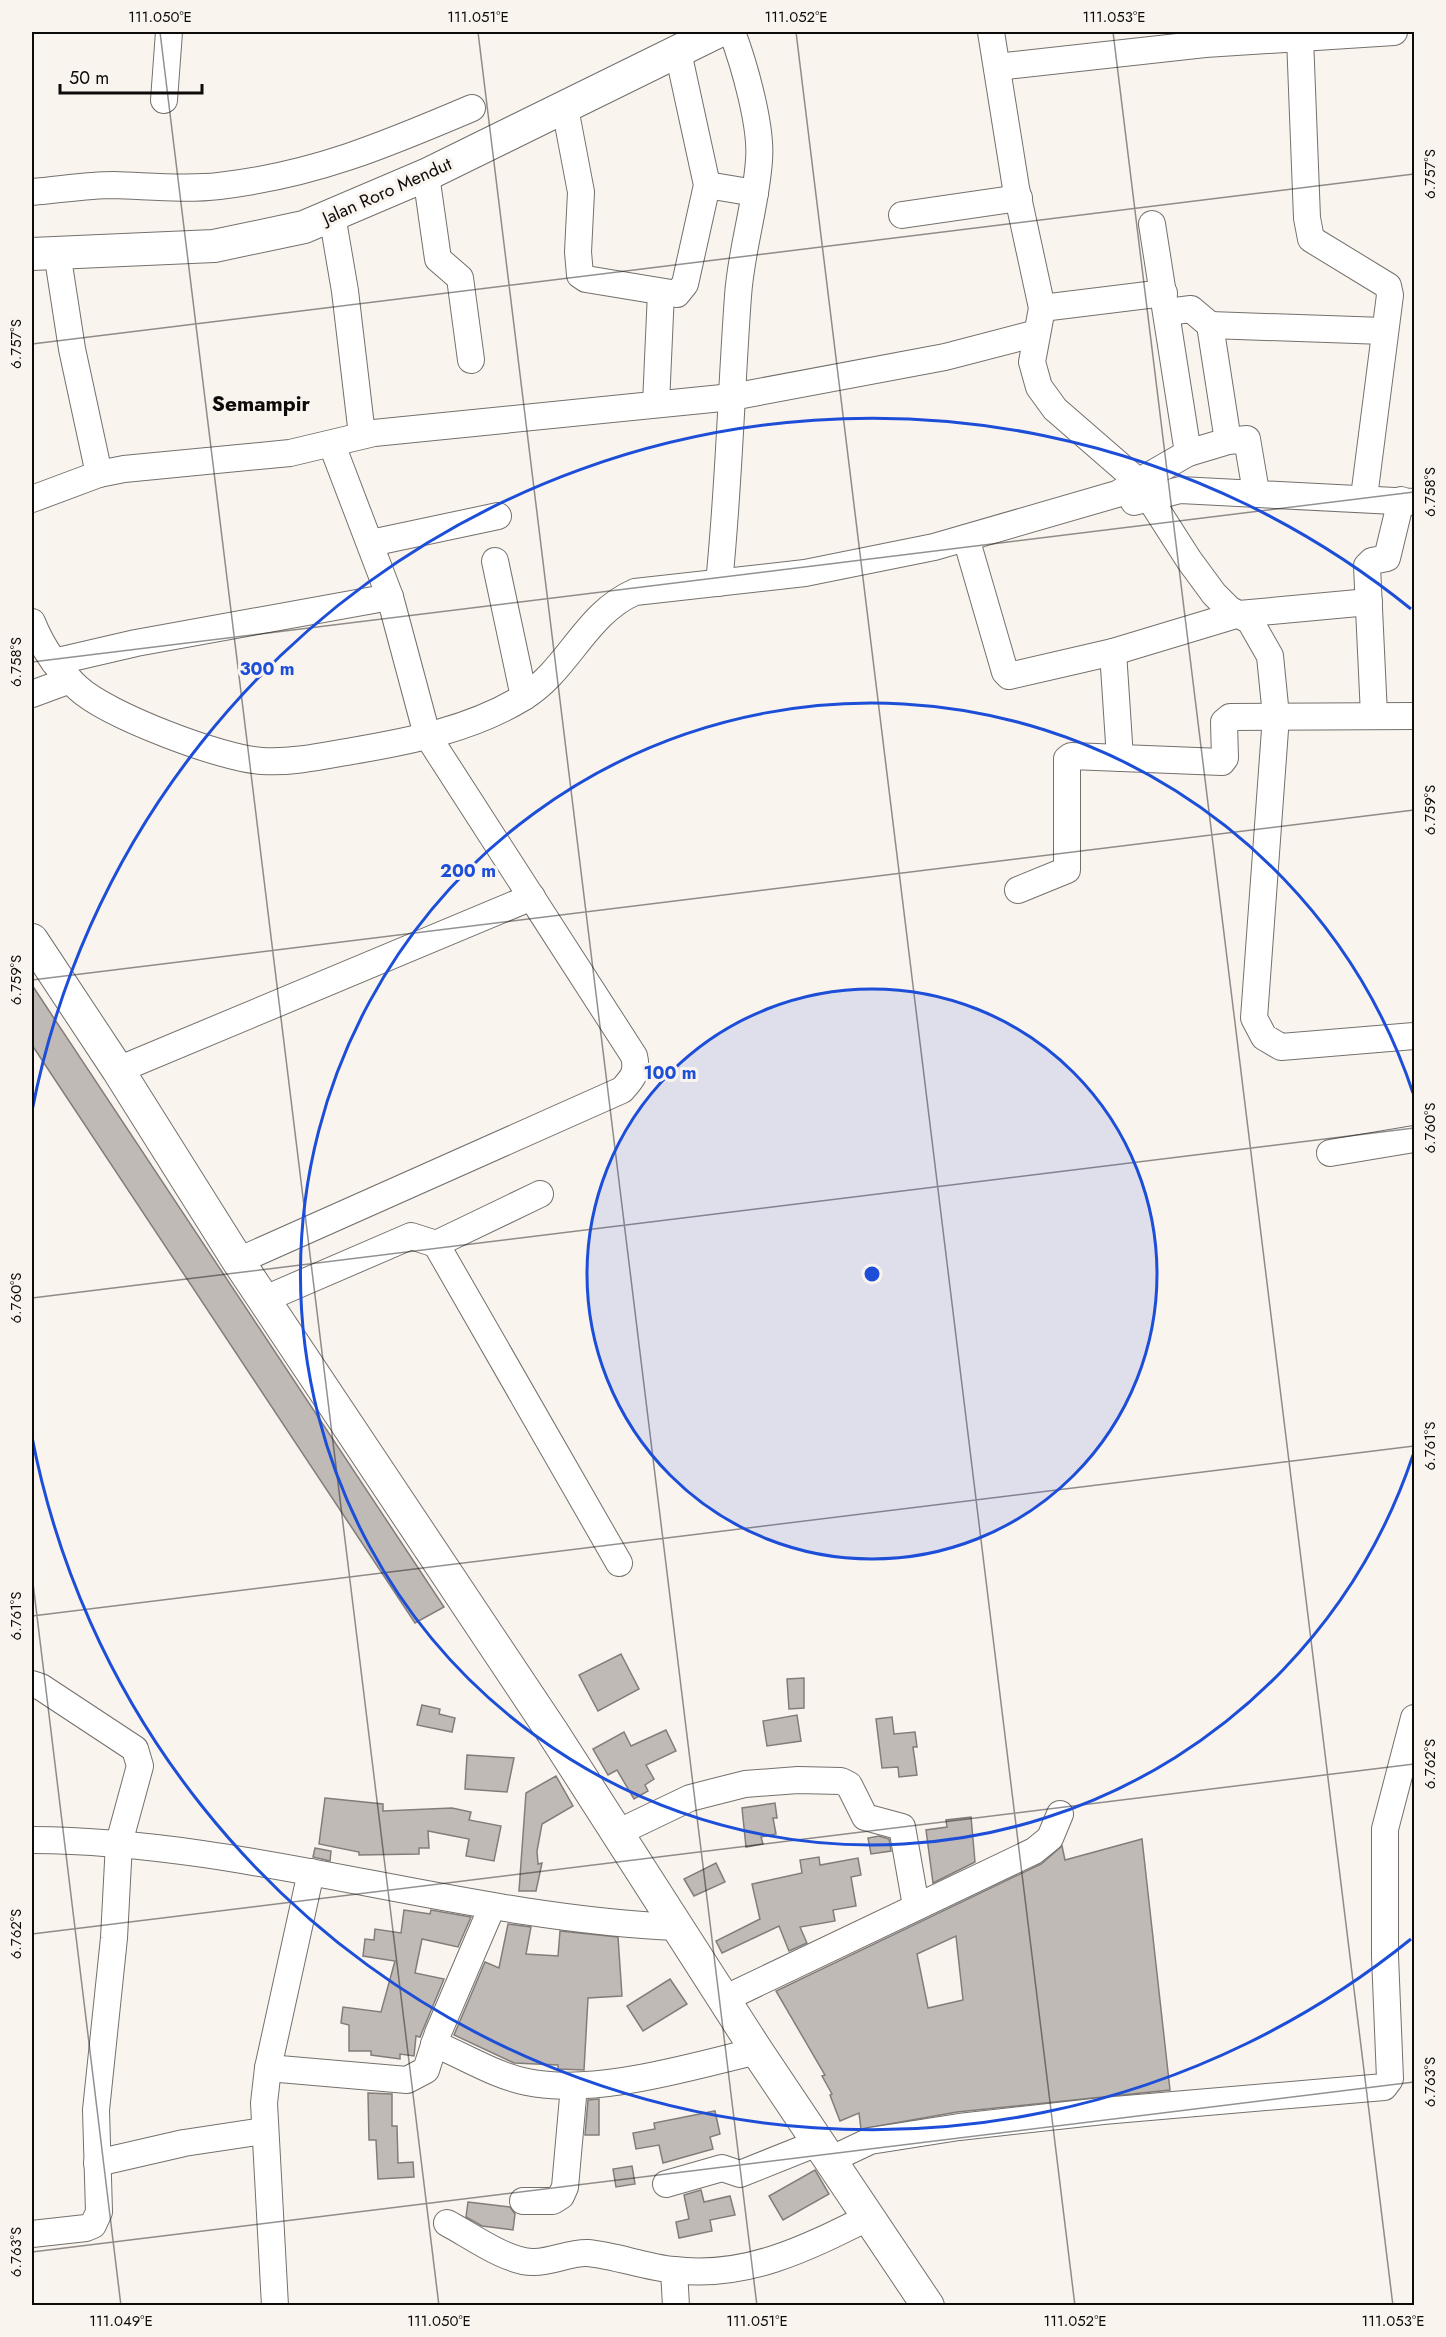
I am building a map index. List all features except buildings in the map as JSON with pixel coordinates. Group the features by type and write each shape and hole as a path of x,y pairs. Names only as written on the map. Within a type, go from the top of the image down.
{"main road":[{"name":"Jalan Roro Mendut","path":"44,253 214,246 293,230 426,175 717,32"},
{"path":"32,940 118,1070 238,1261 617,1833 757,2051 928,2306"}],"street":[{"path":"164,100 169,32"},
{"path":"719,583 727,504 739,282 755,193 759,141 742,61 732,32"},
{"path":"991,32 1019,198 1042,308 1032,362 1040,387 1055,409 1143,488 1214,594 1255,627 1270,656 1276,716 1254,1018 1264,1037 1281,1047 1414,1036"},
{"path":"997,67 1205,44 1394,32"},
{"path":"1300,38 1307,218 1311,239 1388,286 1390,295 1364,497"},
{"path":"565,108 581,192 578,252 580,275 586,279 677,294 685,284 707,185 678,52"},
{"path":"32,192 110,185 216,187 276,177 343,160 471,108"},
{"path":"426,175 438,259 460,278 471,360"},
{"path":"707,185 755,193"},
{"path":"902,215 1019,198"},
{"path":"332,215 345,291 362,435"},
{"path":"1152,224 1188,453"},
{"path":"44,253 72,349 99,474"},
{"path":"656,404 661,292"},
{"path":"1042,308 1166,303 1191,309 1210,325 1384,331"},
{"path":"1210,325 1228,441"},
{"path":"32,499 99,474 124,469 290,453 362,435 732,397 945,357 1037,333"},
{"path":"1143,488 1188,453 1228,441 1247,439 1256,492"},
{"path":"238,1261 622,1090 635,1075 637,1067 634,1056 428,735 390,597 332,444"},
{"path":"32,622 62,671 79,689 112,709 174,737 242,759 263,761 320,757 428,735 481,719 524,697 544,682 596,621 623,597 650,588 719,583 969,546 1117,494 1143,488 1364,497 1408,501 1387,558 1372,561 1367,566 1374,715"},
{"path":"371,543 498,516"},
{"path":"969,546 1006,675 1012,676 1113,652 1239,614 1370,602"},
{"path":"495,561 524,697"},
{"path":"32,694 62,671 147,640 390,597"},
{"path":"1113,652 1120,758"},
{"path":"1018,890 1067,870 1067,759 1076,756 1222,762 1225,758 1224,722 1226,718 1414,716"},
{"path":"118,1070 532,897"},
{"path":"1330,1153 1414,1139"},
{"path":"436,1244 540,1194"},
{"path":"265,1299 411,1236 436,1244 619,1563"},
{"path":"32,1684 42,1687 135,1749 140,1766 138,1781 119,1843 114,1938 96,2110 99,2212 93,2225 79,2230 32,2234"},
{"path":"666,2184 722,2168 740,2174 870,2141 959,2127 1103,2110 1384,2087 1390,2079 1385,1956 1385,1829 1414,1718"},
{"path":"617,1833 690,1798 745,1784 798,1779 841,1781 849,1785 865,1817 902,1827 916,1906"},
{"path":"724,1999 1034,1851 1050,1838 1060,1814"},
{"path":"32,1840 119,1843 311,1872 492,1907 627,1925 678,1927"},
{"path":"275,2306 264,2103 268,2068 311,1872"},
{"path":"268,2068 407,2080 426,2070 434,2044 492,1907"},
{"path":"434,2044 474,2064 524,2082 574,2086 669,2072 757,2051"},
{"path":"523,2201 553,2201 561,2196 565,2187 574,2086"},
{"path":"97,2163 184,2143 264,2131"},
{"path":"447,2223 520,2260 539,2262 589,2253 674,2270 720,2271 763,2264 869,2217"},
{"path":"674,2270 676,2306"}],"district":[{"name":"Semampir","path":"261,404"}]}
